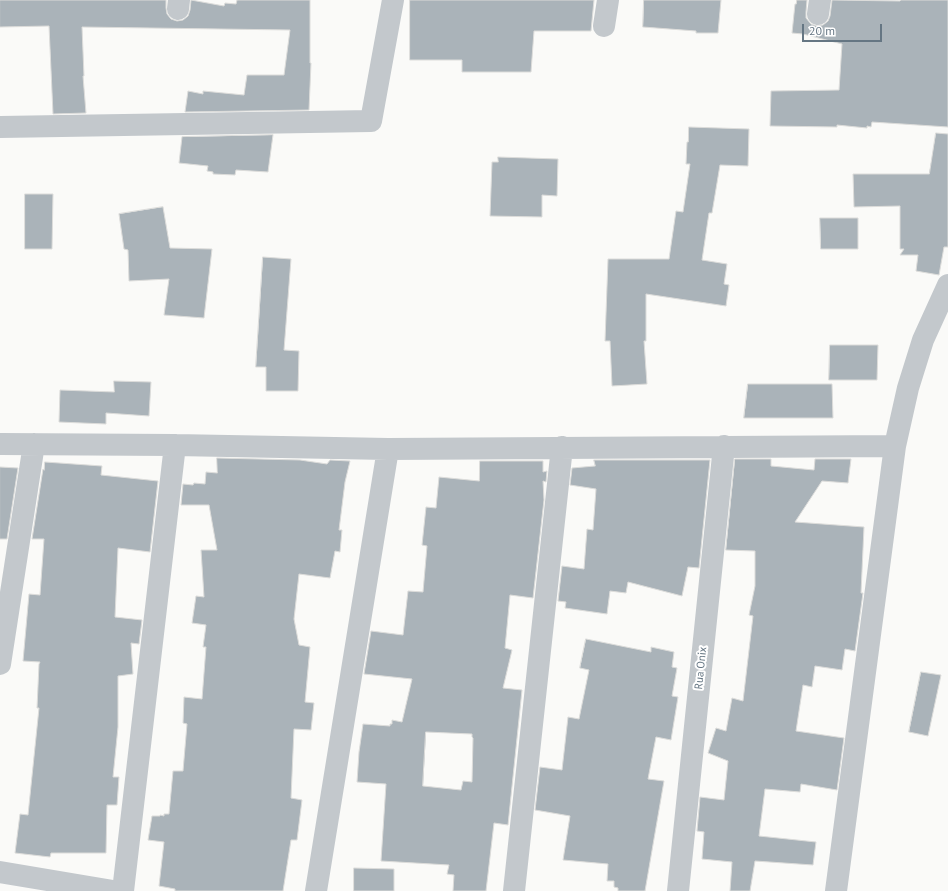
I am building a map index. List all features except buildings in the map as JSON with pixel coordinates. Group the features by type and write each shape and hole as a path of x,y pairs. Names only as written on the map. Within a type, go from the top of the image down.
{"street":[{"path":"604,26 608,0"},
{"path":"0,127 371,121 392,7"},
{"path":"836,891 896,446 908,388 923,340 948,285"},
{"path":"0,444 176,445 388,449 896,446"},
{"path":"0,664 34,444"},
{"path":"123,891 176,445"},
{"name":"Rua Onix","path":"678,891 724,446"},
{"path":"514,891 562,447"},
{"path":"316,891 388,449"},
{"path":"0,872 113,891"}]}
